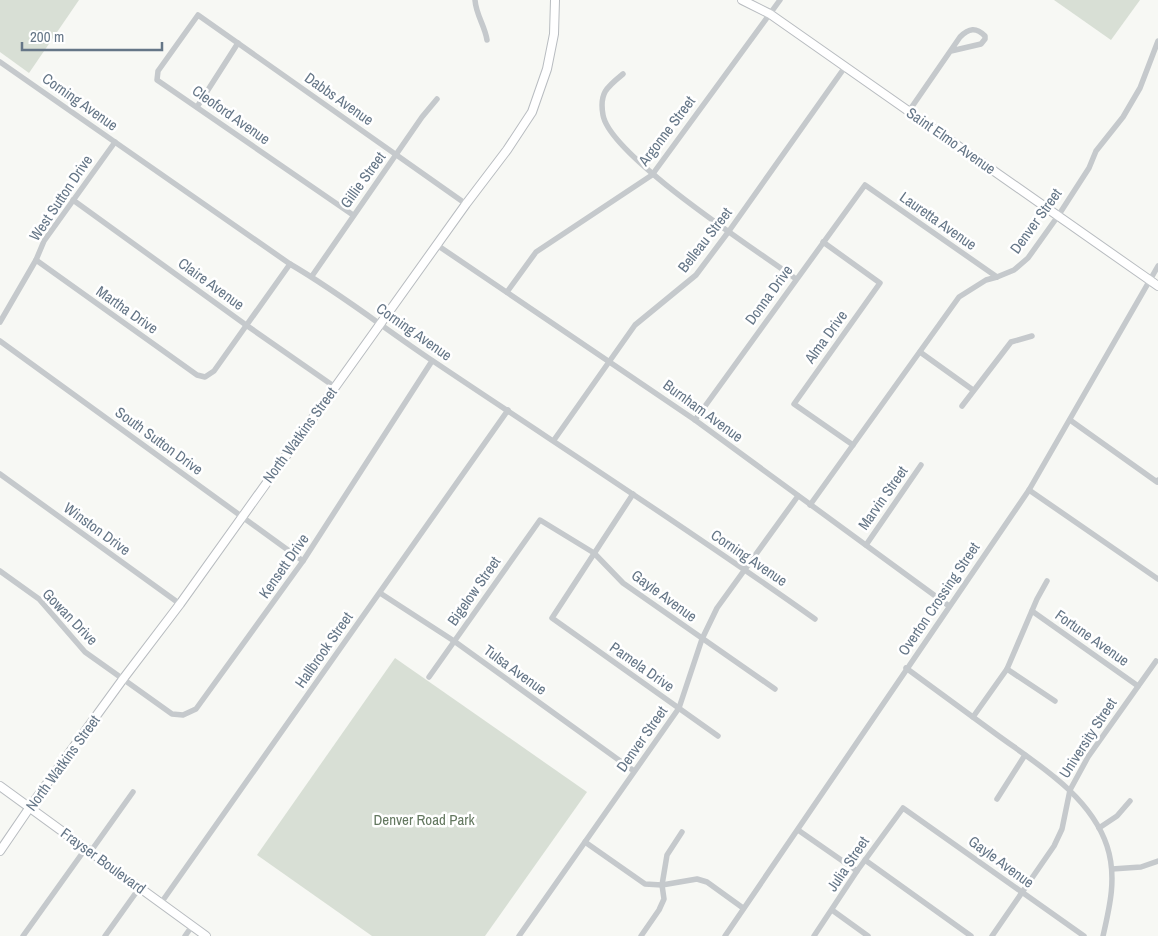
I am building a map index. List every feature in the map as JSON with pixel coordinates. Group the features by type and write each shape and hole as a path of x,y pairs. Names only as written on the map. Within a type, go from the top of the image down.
{"main road":[{"name":"North Watkins Street","path":"0,851 123,679 180,604 466,204 507,150 532,112 547,69 554,34 555,0"},
{"name":"Saint Elmo Avenue","path":"742,0 770,14 1158,286"},
{"name":"Frayser Boulevard","path":"0,786 206,936"}],"street":[{"path":"475,0 477,13 488,40"},
{"name":"Argonne Street","path":"507,292 536,252 652,175 780,0"},
{"name":"Dabbs Avenue","path":"198,15 466,204"},
{"name":"Cleoford Avenue","path":"198,15 158,71 157,80 353,215"},
{"path":"909,111 960,37 965,32 970,29 976,29 985,36 985,39 980,44 951,51"},
{"name":"Denver Street","path":"810,505 959,297 986,280 997,278 1014,270 1028,258 1089,168 1096,151 1123,117 1140,88 1158,41"},
{"path":"197,107 238,43"},
{"name":"Corning Avenue","path":"0,62 290,264 312,276 432,361 554,440 815,619"},
{"name":"Belleau Street","path":"554,440 635,325 696,275 845,67"},
{"path":"623,74 607,87 602,98 603,116 612,134 652,175 796,279"},
{"name":"Gillie Street","path":"312,276 422,117 437,100"},
{"name":"West Sutton Drive","path":"0,322 36,260 44,241 115,142"},
{"name":"Donna Drive","path":"695,420 865,185"},
{"name":"Lauretta Avenue","path":"865,185 997,278"},
{"name":"Claire Avenue","path":"73,200 335,387"},
{"name":"Alma Drive","path":"823,242 880,283 794,404 853,445"},
{"name":"Burnham Avenue","path":"437,245 695,420 949,606"},
{"name":"Martha Drive","path":"36,260 197,375 205,377 214,371 246,325"},
{"path":"246,325 290,264"},
{"name":"Overton Crossing Street","path":"725,936 1029,490 1158,266"},
{"path":"962,406 1011,342 1032,336"},
{"name":"South Sutton Drive","path":"0,341 303,561"},
{"path":"920,352 973,390"},
{"name":"Kensett Drive","path":"123,679 172,714 183,715 196,709 303,561 432,361"},
{"name":"Hallbrook Street","path":"161,903 508,410"},
{"path":"1070,420 1157,482 1158,480"},
{"name":"Marvin Street","path":"866,545 921,465"},
{"name":"Winston Drive","path":"0,474 180,604"},
{"path":"1029,490 1158,580"},
{"path":"594,553 633,494"},
{"name":"Denver Street","path":"519,936 679,708 702,639 717,608 798,496"},
{"name":"Gayle Avenue","path":"540,520 594,553 623,583 775,689"},
{"name":"Bigelow Street","path":"430,677 540,520"},
{"name":"Pamela Drive","path":"594,553 552,618 718,736"},
{"name":"Gowan Drive","path":"0,571 38,599 85,652 123,679"},
{"path":"973,717 1007,669 1047,581"},
{"name":"Tulsa Avenue","path":"380,593 454,641 634,771"},
{"name":"Fortune Avenue","path":"1032,611 1138,686"},
{"name":"University Street","path":"992,936 1054,846 1062,829 1070,790 1088,757 1156,661"},
{"path":"906,668 1070,790 1088,810 1108,847 1112,869 1112,900 1103,936"},
{"path":"1007,669 1055,701"},
{"path":"997,799 1025,755"},
{"path":"23,936 133,792"},
{"path":"1099,828 1117,816 1130,801"},
{"name":"Gayle Avenue","path":"903,808 1084,936"},
{"name":"Julia Street","path":"814,936 857,871 903,808"},
{"path":"798,830 857,871"},
{"path":"641,936 659,910 664,898 662,885 667,855 682,832"},
{"path":"585,842 645,884 662,885 696,879 707,882 743,908"},
{"path":"865,860 971,936"},
{"path":"1112,869 1141,867 1158,861"},
{"path":"105,936 140,888"},
{"path":"832,910 868,936"},
{"path":"185,936 192,926"}],"green space":[{"path":"0,0 79,0 29,73 0,52"},
{"path":"1054,0 1140,0 1111,40"},
{"name":"Denver Road Park","path":"395,658 587,792 485,936 372,936 257,855"}]}
